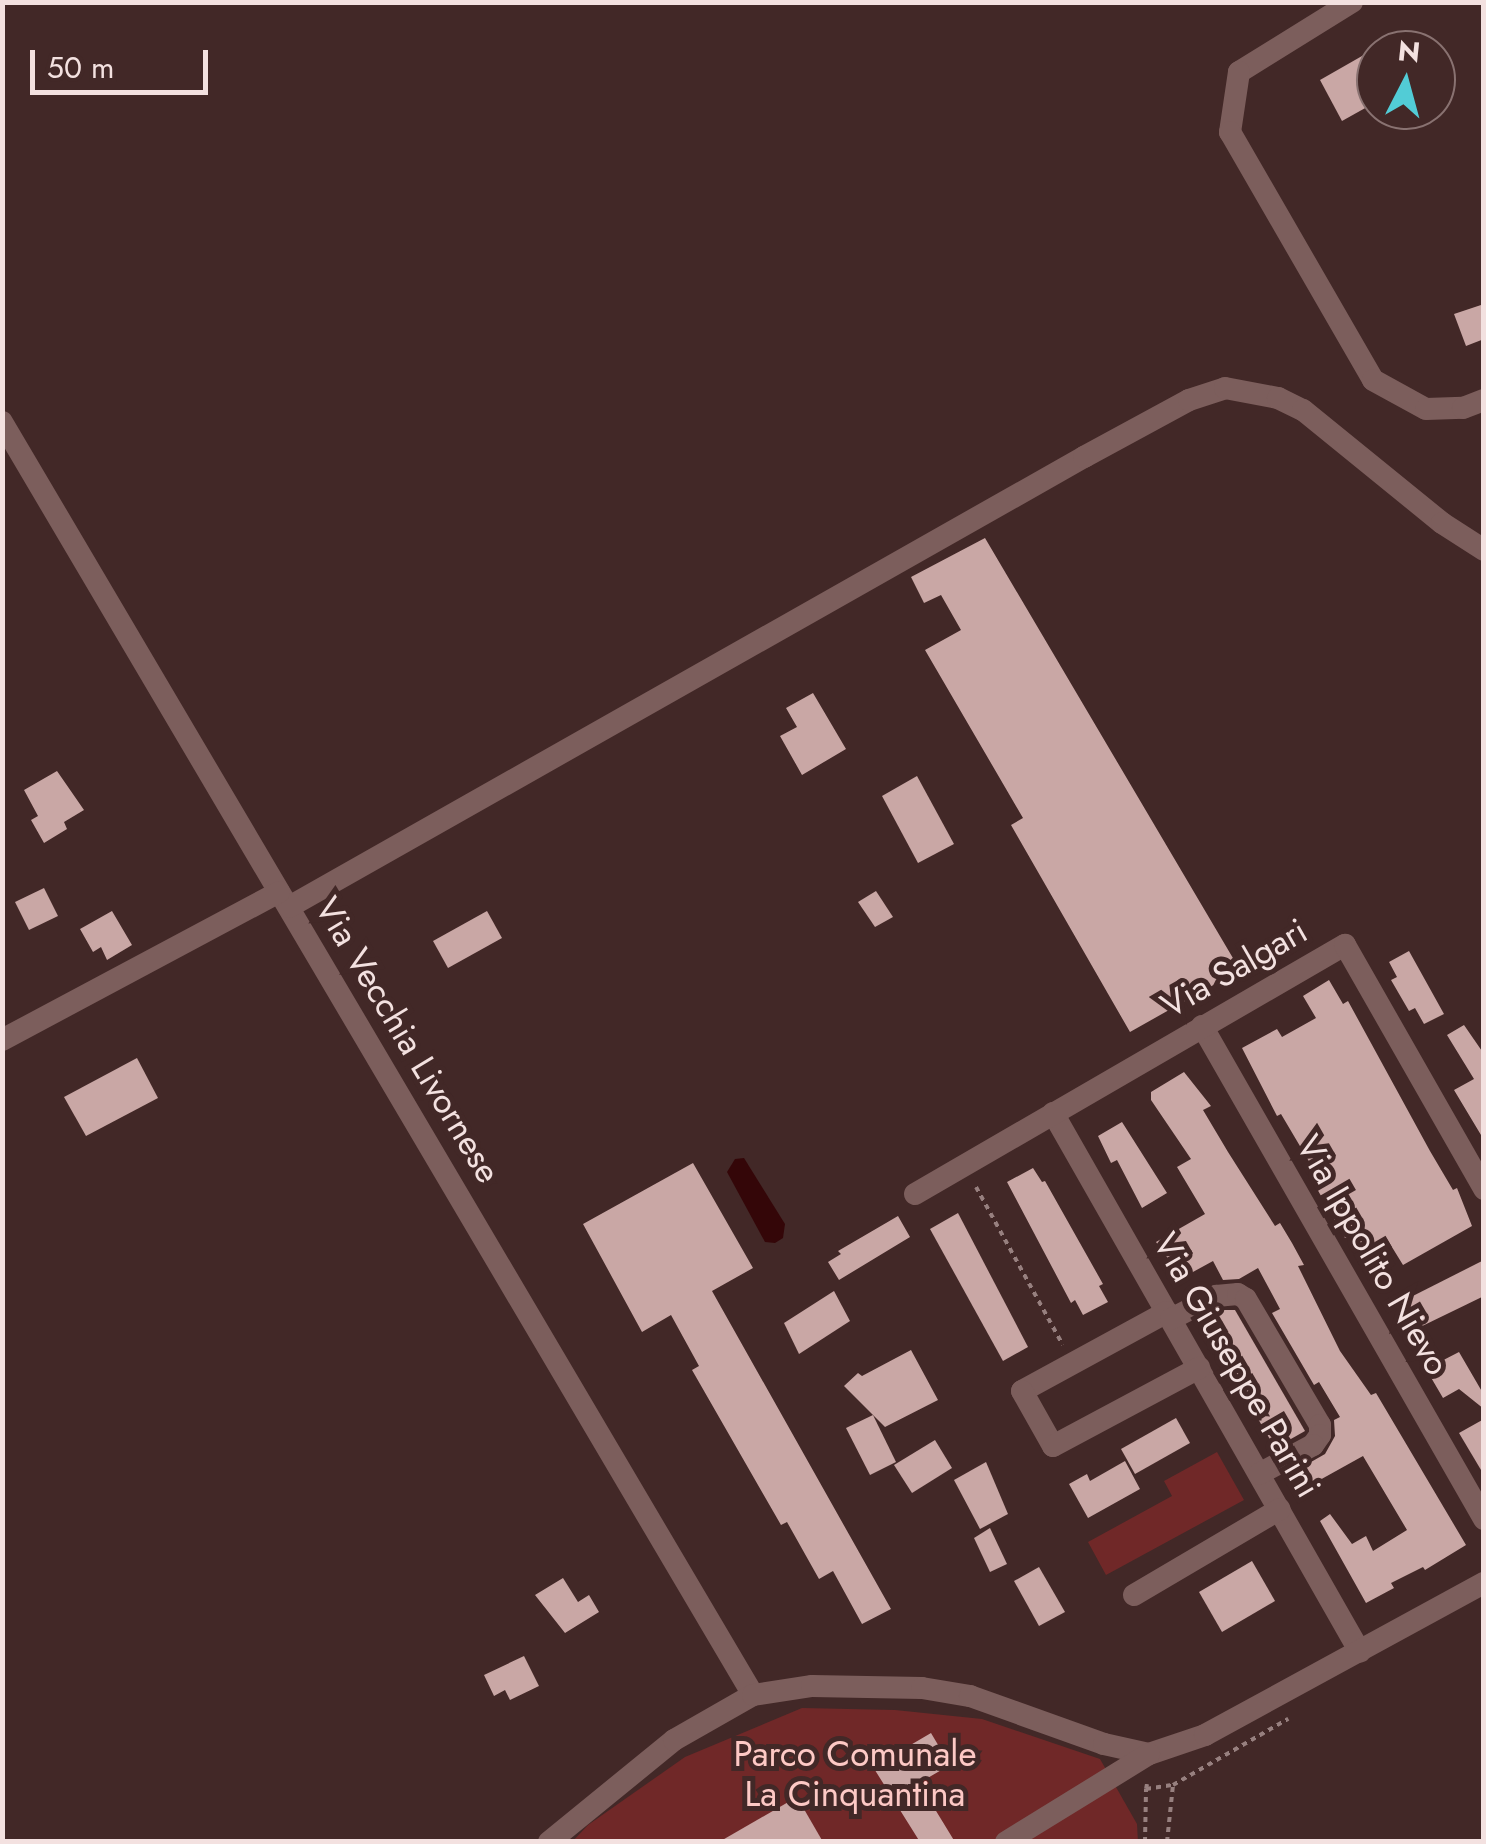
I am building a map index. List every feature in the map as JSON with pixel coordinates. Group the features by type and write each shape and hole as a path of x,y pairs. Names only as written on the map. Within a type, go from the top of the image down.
{"street":[{"path":"1352,2 1239,72 1230,132 1373,380 1426,409 1462,408 1484,400"},
{"path":"2,1040 284,899 1084,457 1189,400 1225,388 1278,398 1304,410 1442,522 1484,550"},
{"name":"Via Vecchia Livornese","path":"2,422 753,1694"},
{"name":"Via Salgari","path":"915,1194 1345,944 1484,1189"},
{"name":"Via Ippolito Nievo","path":"1202,1026 1484,1520"},
{"name":"Via Giuseppe Parini","path":"1054,1113 1360,1652"},
{"path":"1199,1368 1053,1446 1022,1391 1169,1315 1216,1296 1238,1294 1246,1300 1320,1425 1320,1435 1312,1445 1260,1474"},
{"path":"1134,1595 1280,1510"},
{"path":"1006,1842 1149,1754 1205,1735 1484,1583"},
{"path":"549,1842 674,1740 753,1694 812,1686 892,1685 954,1693 1149,1754"}],"path":[{"path":"964,1166 1072,1362"},
{"path":"1166,1842 1172,1784 1296,1714"},
{"path":"1144,1842 1146,1788"}],"green space":[{"path":"1217,1452 1244,1500 1106,1575 1088,1542 1172,1496 1164,1481"},
{"name":"Parco Comunale La Cinquantina","path":"802,1708 895,1710 982,1719 1100,1759 1137,1824 1138,1842 572,1842 588,1825 685,1757"}],"shaded area":[{"path":"744,1158 785,1224 783,1238 775,1243 765,1242 727,1172 735,1159"}],"building":[{"path":"1356,59 1356,113 1342,121 1320,80"},
{"path":"1484,304 1484,339 1466,346 1454,314"},
{"path":"985,538 1240,970 1130,1032 1011,825 1023,818 925,650 961,630 941,595 924,603 911,577"},
{"path":"813,693 846,749 802,775 780,736 797,727 786,708"},
{"path":"57,771 84,810 64,822 67,829 44,843 31,820 38,816 24,790"},
{"path":"917,776 954,844 918,863 882,796"},
{"path":"44,888 58,916 29,930 15,902"},
{"path":"876,891 893,917 875,927 858,902"},
{"path":"112,911 132,945 107,960 101,947 93,952 80,929"},
{"path":"487,911 502,938 448,968 433,941"},
{"path":"1409,951 1444,1014 1424,1024 1415,1008 1409,1011 1391,980 1397,977 1389,962"},
{"path":"1329,980 1343,1004 1348,1001 1430,1151 1453,1190 1457,1188 1472,1226 1403,1265 1387,1239 1363,1252 1353,1234 1345,1238 1304,1166 1310,1163 1281,1114 1277,1116 1242,1048 1277,1029 1282,1037 1316,1018 1303,996"},
{"path":"1464,1025 1484,1054 1484,1140 1454,1090 1474,1079 1447,1035"},
{"path":"137,1058 158,1098 86,1136 64,1097"},
{"path":"1184,1072 1211,1106 1203,1110 1228,1152 1275,1226 1280,1223 1292,1243 1304,1265 1298,1266 1340,1351 1371,1395 1376,1393 1466,1545 1425,1570 1423,1567 1391,1583 1394,1588 1366,1603 1320,1521 1330,1514 1352,1544 1366,1536 1373,1551 1407,1530 1363,1456 1300,1491 1290,1474 1325,1454 1335,1436 1334,1420 1340,1417 1319,1382 1314,1385 1272,1313 1280,1309 1258,1268 1239,1279 1223,1280 1213,1261 1182,1278 1156,1242 1205,1214 1177,1167 1191,1159 1151,1100 1151,1092"},
{"path":"1122,1122 1167,1193 1142,1208 1117,1160 1111,1163 1098,1136"},
{"path":"693,1163 753,1268 712,1291 891,1609 862,1624 833,1571 819,1579 787,1522 781,1525 692,1370 699,1366 671,1315 642,1332 583,1224"},
{"path":"1033,1168 1045,1181 1103,1284 1099,1286 1108,1302 1083,1315 1075,1300 1071,1303 1007,1182"},
{"path":"958,1213 1028,1347 1003,1361 930,1229"},
{"path":"898,1216 910,1237 839,1280 828,1262 841,1254 838,1251"},
{"path":"1484,1260 1484,1296 1414,1330 1399,1303"},
{"path":"834,1291 850,1321 799,1354 784,1323"},
{"path":"1223,1310 1235,1310 1305,1431 1275,1448 1202,1323"},
{"path":"911,1350 938,1400 885,1427 844,1386 858,1373 862,1376"},
{"path":"1459,1352 1484,1395 1484,1409 1459,1389 1443,1398 1426,1369"},
{"path":"873,1415 896,1462 870,1475 846,1428"},
{"path":"1176,1418 1190,1443 1135,1474 1121,1449"},
{"path":"1484,1419 1484,1475 1459,1433"},
{"path":"935,1440 952,1468 912,1493 894,1465"},
{"path":"1125,1461 1140,1489 1088,1518 1069,1484 1087,1474 1090,1481"},
{"path":"986,1462 1008,1514 980,1529 954,1480"},
{"path":"990,1528 1007,1564 990,1572 974,1538"},
{"path":"1252,1561 1275,1601 1222,1632 1199,1592"},
{"path":"1039,1567 1065,1612 1039,1626 1014,1581"},
{"path":"563,1578 578,1602 589,1595 599,1612 565,1633 535,1595"},
{"path":"524,1656 539,1686 510,1700 505,1690 494,1696 484,1675"},
{"path":"931,1733 950,1765 919,1783 955,1842 920,1842 873,1767"},
{"path":"797,1797 823,1842 719,1842"}]}
